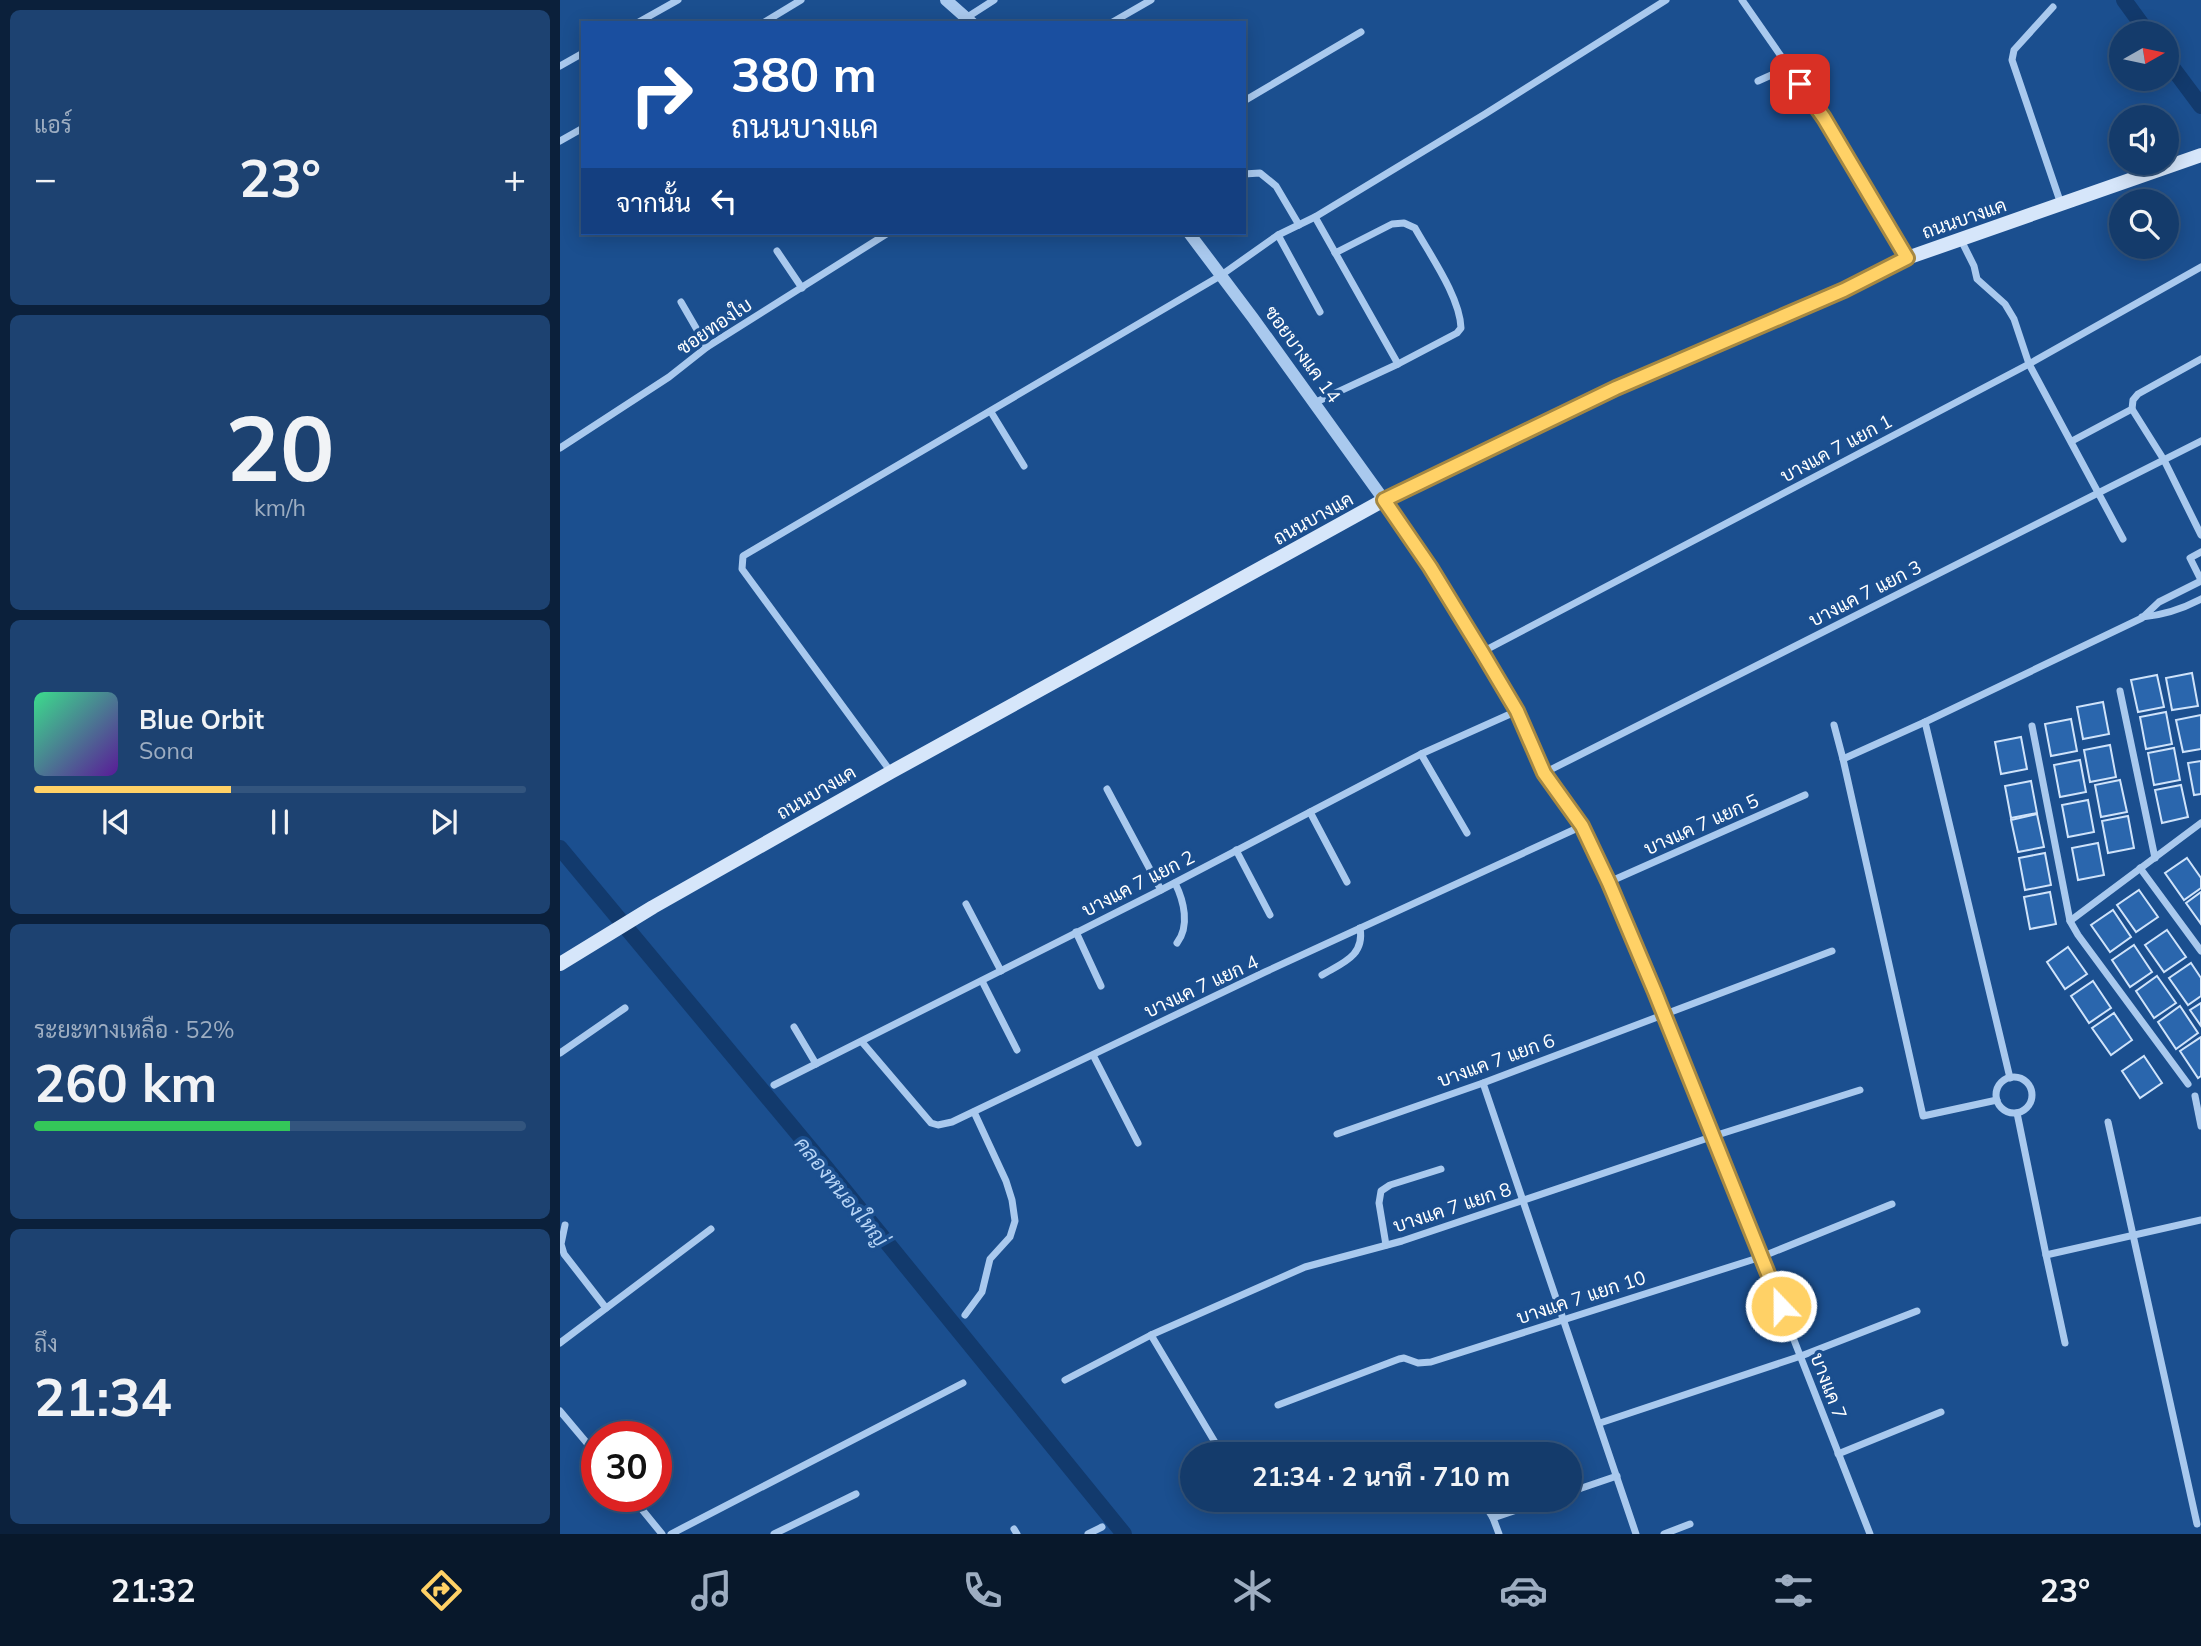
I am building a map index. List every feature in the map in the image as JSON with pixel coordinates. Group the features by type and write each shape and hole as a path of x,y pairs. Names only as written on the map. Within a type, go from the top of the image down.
{"main road":[{"name":"ถนนบางแค","path":"560,964 653,907 891,772 1384,500 1616,388 1844,290 1907,258 2201,155"}],"street":[{"path":"641,21 678,0"},
{"path":"765,21 801,0"},
{"path":"946,0 969,20 994,0"},
{"path":"1114,21 1150,0"},
{"path":"891,772 743,569 743,556 1220,276 1278,235 1315,217 1497,107 1666,0"},
{"path":"1742,0 1824,118 1907,258"},
{"path":"2053,7 2014,50 2012,60 2061,204"},
{"path":"1246,100 1361,32"},
{"path":"560,66 581,54"},
{"path":"1758,81 1788,67"},
{"path":"560,141 581,129"},
{"path":"1246,174 1260,173 1276,186 1299,225"},
{"path":"1315,217 1398,364"},
{"path":"1314,403 1398,364 1457,333 1461,328 1461,318 1449,291 1415,228 1404,223 1392,224 1335,253"},
{"name":"ซอยทองใบ","path":"560,448 669,377 707,346 885,235"},
{"name":"ซอยบางแค 14","path":"1190,235 1384,500"},
{"path":"1278,235 1320,312"},
{"path":"1961,240 1974,266 1977,279 2005,304 2014,319 2029,364 2123,539"},
{"path":"777,251 802,288"},
{"name":"บางแค 7 แยก 1","path":"1482,652 2029,364 2201,267"},
{"path":"681,302 707,346"},
{"path":"2201,359 2138,394 2133,400 2133,409 2164,460 2201,535"},
{"path":"2072,441 2133,409"},
{"path":"991,412 1024,466"},
{"name":"บางแค 7 แยก 3","path":"1544,773 2201,442"},
{"name":"บางแค 7","path":"1384,500 1430,567 1517,711 1544,773 1582,826 1609,883 1714,1136 1870,1534"},
{"path":"1843,759 2141,618 2159,602 2201,581 2190,558 2201,552"},
{"path":"2141,618 2163,615 2201,599"},
{"path":"2120,691 2155,858"},
{"name":"บางแค 7 แยก 2","path":"774,1085 1175,883 1422,754 1517,711"},
{"path":"1925,722 2010,1078"},
{"path":"1834,725 1923,1116 1997,1100"},
{"path":"2032,726 2070,921 2188,1084"},
{"path":"1422,754 1467,833"},
{"path":"1107,789 1161,890"},
{"name":"บางแค 7 แยก 5","path":"1609,883 1805,794"},
{"path":"1310,812 1347,882"},
{"path":"2070,921 2201,823"},
{"name":"บางแค 7 แยก 4","path":"862,1042 930,1123 947,1124 1582,826"},
{"path":"1236,850 1270,915"},
{"path":"2140,869 2201,951"},
{"path":"1175,883 1181,894 1185,915 1182,937 1177,943"},
{"path":"966,905 1001,971"},
{"path":"1322,975 1356,953 1362,939 1360,928"},
{"path":"1076,932 1101,986"},
{"name":"บางแค 7 แยก 6","path":"1337,1134 1483,1083 1832,951"},
{"path":"982,981 1017,1050"},
{"path":"560,1053 625,1008"},
{"path":"794,1027 816,1064"},
{"path":"1093,1055 1138,1143"},
{"path":"2010,1078 2021,1079 2032,1092 2031,1103 2017,1113 2007,1112 1997,1100 1998,1089 2010,1078"},
{"path":"1483,1083 1636,1534"},
{"name":"บางแค 7 แยก 8","path":"1065,1380 1151,1335 1305,1267 1386,1245 1522,1202 1714,1136 1860,1090"},
{"path":"2195,1096 2201,1126"},
{"path":"965,1315 982,1292 990,1259 1010,1237 1015,1220 1006,1181 974,1112"},
{"path":"2017,1113 2065,1343"},
{"path":"2108,1122 2197,1524"},
{"path":"1386,1245 1379,1203 1381,1191 1390,1185 1441,1169"},
{"name":"บางแค 7 แยก 10","path":"1278,1405 1399,1359 1418,1363 1431,1362 1761,1256 1892,1204"},
{"path":"2046,1255 2201,1220"},
{"path":"565,1225 561,1244 564,1254 607,1308"},
{"path":"560,1343 711,1229"},
{"path":"1600,1423 1801,1356 1917,1311"},
{"path":"1151,1335 1215,1442"},
{"path":"670,1534 962,1383"},
{"path":"560,1411 581,1436"},
{"path":"1838,1454 1941,1412"},
{"path":"1582,1488 1617,1476"},
{"path":"774,1534 856,1494"},
{"path":"644,1512 662,1534"},
{"path":"1489,1512 1499,1534"},
{"path":"1493,1518 1511,1512"},
{"path":"1664,1534 1690,1524"},
{"path":"1088,1534 1102,1527"}],"building":[{"path":"2192,673 2198,706 2172,710 2166,678"},
{"path":"2157,675 2164,707 2138,712 2131,680"},
{"path":"2103,702 2109,734 2083,739 2077,707"},
{"path":"2166,712 2172,744 2146,749 2140,717"},
{"path":"2201,715 2201,749 2183,752 2176,720"},
{"path":"2071,719 2077,751 2051,756 2045,724"},
{"path":"2021,737 2027,769 2001,774 1995,742"},
{"path":"2110,745 2116,777 2090,782 2084,750"},
{"path":"2174,748 2180,780 2154,785 2148,753"},
{"path":"2080,760 2086,792 2060,797 2054,765"},
{"path":"2201,761 2201,794 2194,795 2188,763"},
{"path":"2120,780 2127,812 2101,817 2095,785"},
{"path":"2031,781 2037,813 2011,818 2005,786"},
{"path":"2181,785 2188,817 2162,823 2155,790"},
{"path":"2088,800 2094,832 2068,837 2062,805"},
{"path":"2037,814 2044,847 2018,852 2011,820"},
{"path":"2128,816 2134,848 2108,853 2102,821"},
{"path":"2098,843 2104,875 2078,880 2072,848"},
{"path":"2045,853 2051,885 2025,890 2019,858"},
{"path":"2187,858 2201,878 2201,888 2184,900 2165,873"},
{"path":"2139,890 2158,917 2136,932 2117,905"},
{"path":"2050,892 2056,924 2030,929 2024,897"},
{"path":"2201,892 2201,924 2186,903"},
{"path":"2113,910 2131,937 2110,952 2091,925"},
{"path":"2167,930 2186,957 2164,972 2145,945"},
{"path":"2134,945 2152,972 2130,987 2112,960"},
{"path":"2068,947 2087,974 2065,989 2047,962"},
{"path":"2191,963 2201,978 2201,996 2188,1005 2169,978"},
{"path":"2157,976 2176,1003 2154,1018 2136,991"},
{"path":"2093,981 2111,1008 2089,1023 2071,996"},
{"path":"2201,1003 2201,1026 2190,1010"},
{"path":"2180,1006 2198,1033 2176,1049 2158,1022"},
{"path":"2114,1013 2132,1040 2111,1055 2092,1028"},
{"path":"2201,1037 2201,1076 2198,1078 2180,1051"},
{"path":"2144,1056 2162,1083 2140,1098 2122,1071"}],"waterway":[{"path":"2124,0 2139,21"},
{"path":"2179,76 2201,106"},
{"name":"คลองหนองใหญ่","path":"560,848 819,1159 1124,1534"}],"route":[{"path":"1781,1306 1655,992 1582,826 1544,773 1517,711 1430,567 1384,500 1616,388 1844,290 1907,258 1824,118 1800,84"}]}
